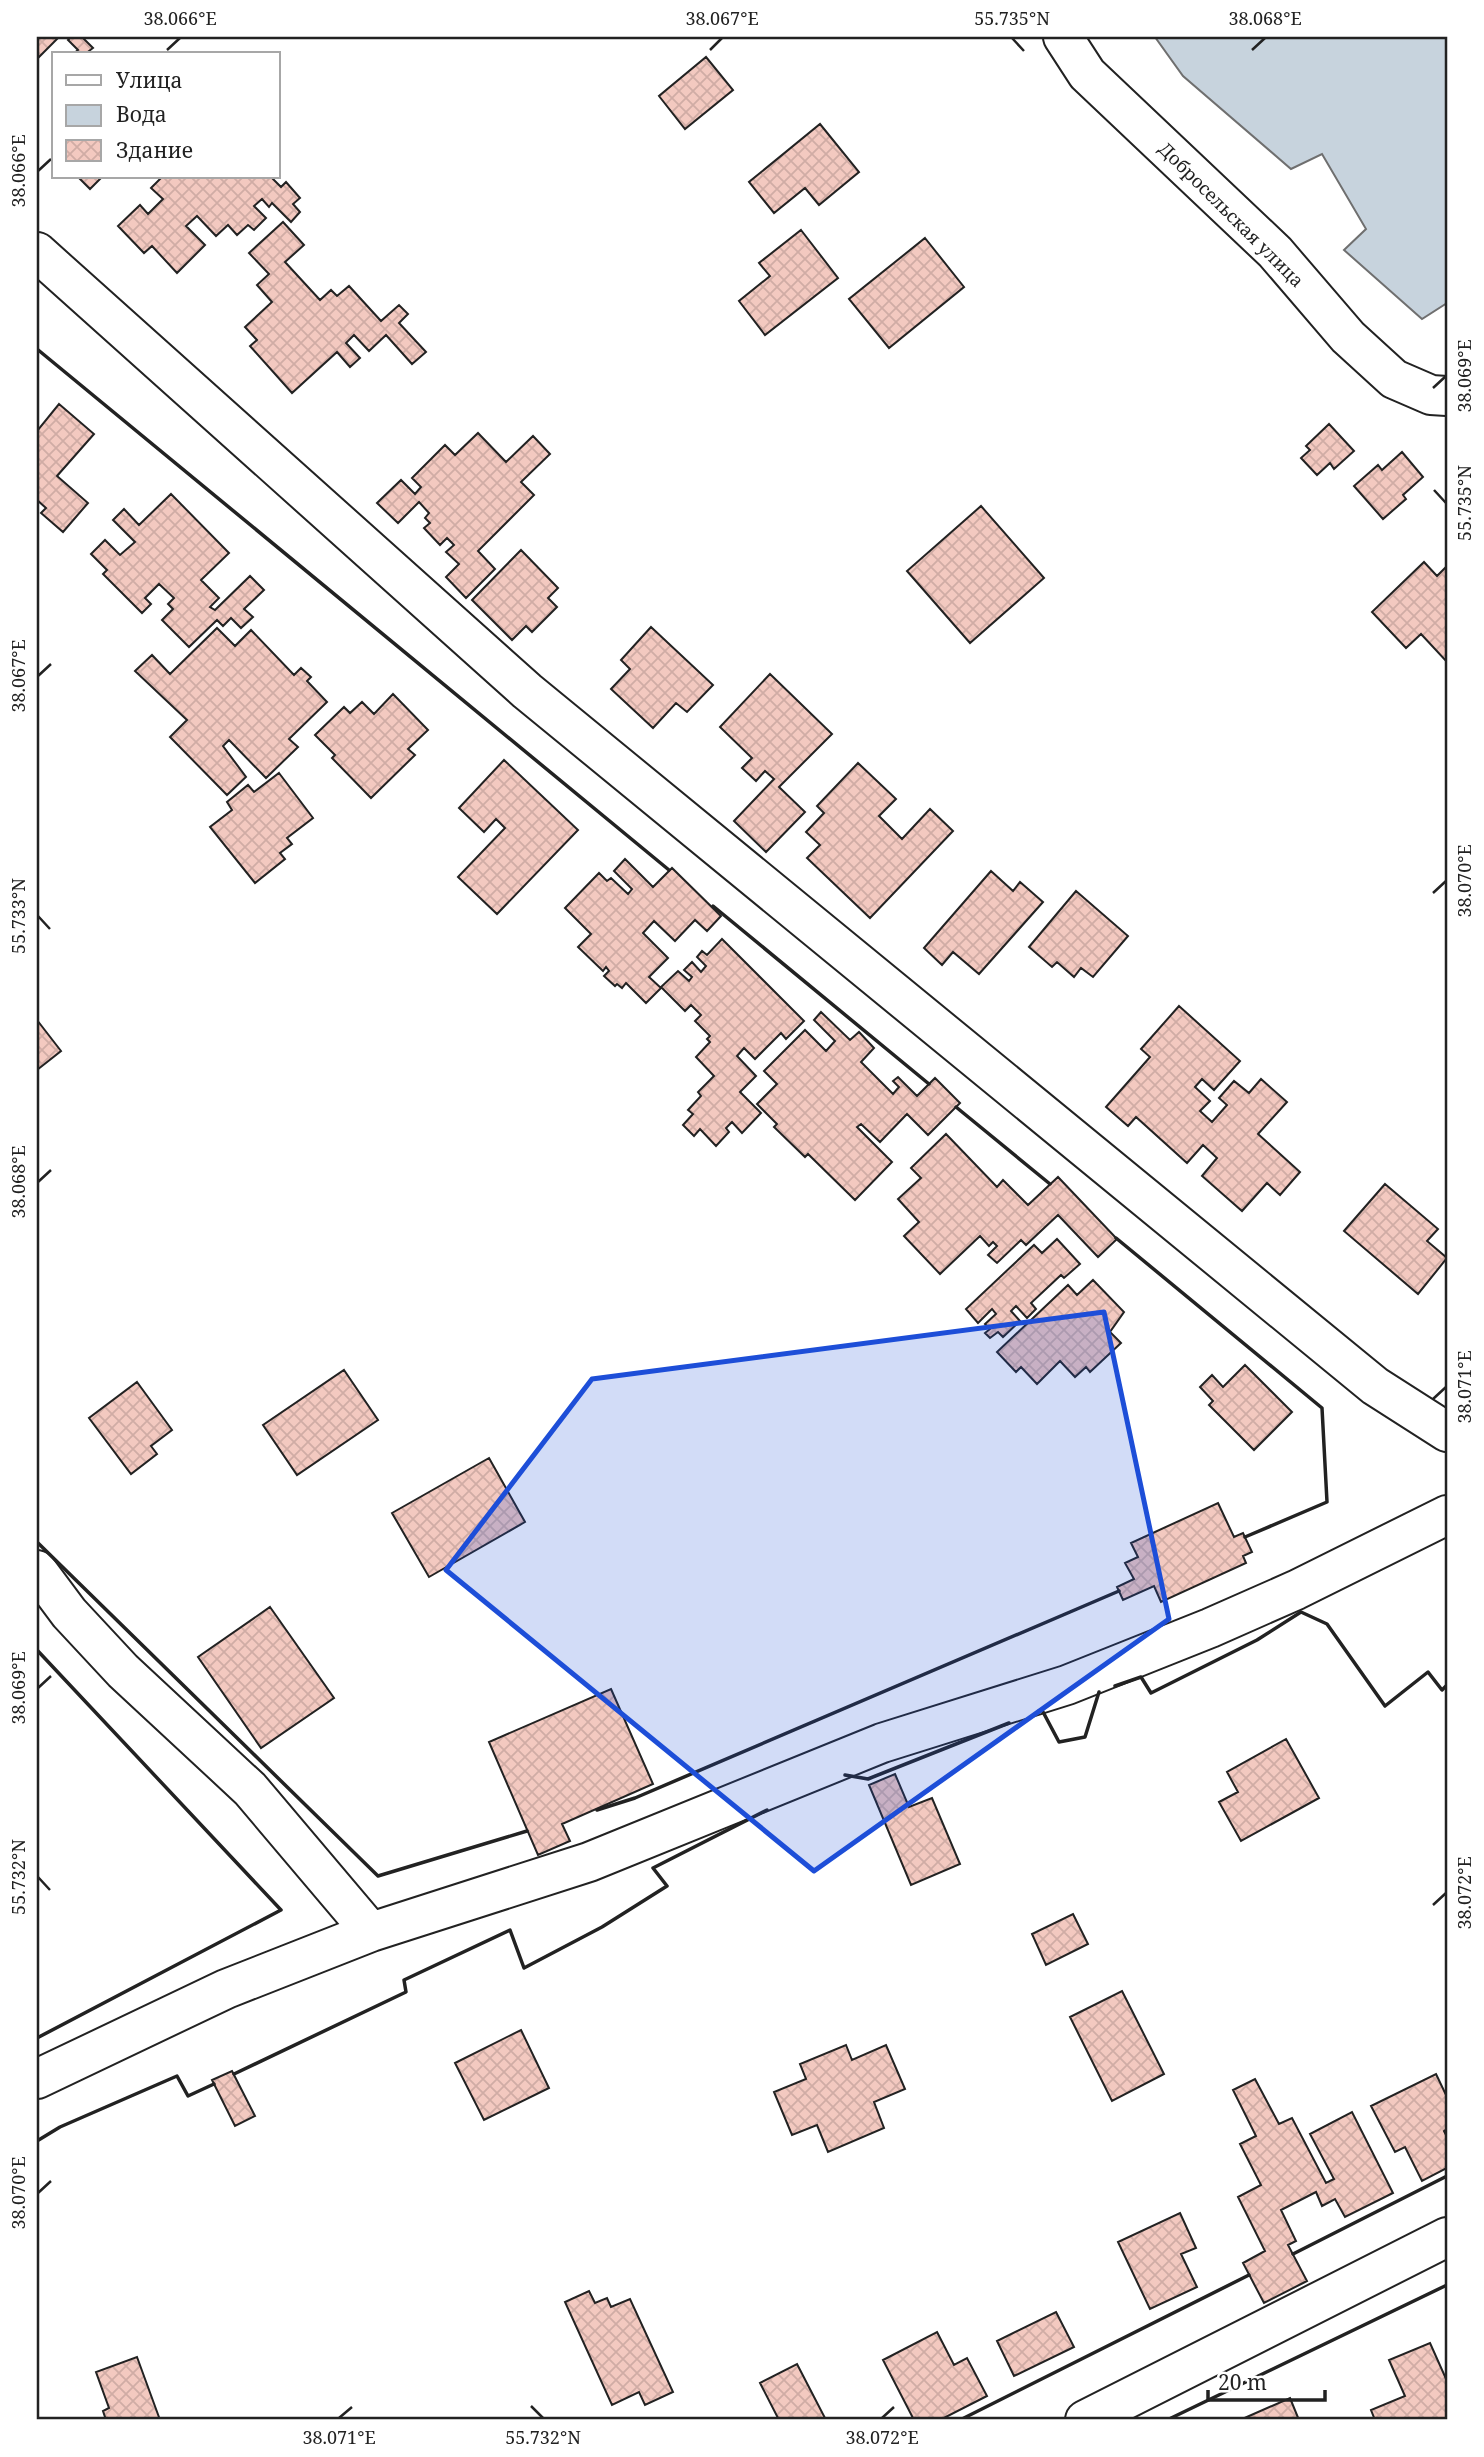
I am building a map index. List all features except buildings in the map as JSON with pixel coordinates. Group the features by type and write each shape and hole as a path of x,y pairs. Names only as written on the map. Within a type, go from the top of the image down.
{"street":[{"name":"Добросельская улица","path":"1063,37 1087,74 1275,252 1348,337 1394,379 1431,396 1447,396"},
{"path":"37,252 527,691 895,996 1376,1386 1447,1432"},
{"path":"37,2078 226,1989 371,1932 589,1862 882,1743 1067,1685 1296,1590 1447,1515"},
{"path":"37,1570 69,1613 122,1671 250,1789 371,1932"},
{"path":"1085,2420 1447,2237"}],"highlighted area":[{"path":"1104,1312 1169,1619 814,1871 446,1570 592,1379"}],"water":[{"path":"1155,37 1447,37 1447,303 1422,319 1344,250 1366,229 1322,154 1291,169 1183,76"}],"wall":[{"path":"37,349 669,870"},
{"path":"713,906 929,1084"},
{"path":"956,1107 1050,1184"},
{"path":"1116,1238 1322,1408 1327,1502 1245,1537"},
{"path":"37,1542 378,1876 527,1831"},
{"path":"597,1810 635,1798 1119,1591"},
{"path":"1115,1686 1141,1677 1151,1693 1257,1640 1301,1612 1327,1624 1385,1706 1428,1672 1442,1690 1447,1685"},
{"path":"37,1650 281,1910 37,2038"},
{"path":"1039,1711 1042,1710 1059,1742 1085,1737 1099,1692"},
{"path":"845,1775 868,1779 1009,1723"},
{"path":"234,2074 406,1992 404,1980 510,1930 524,1968 602,1927 667,1886 653,1868 767,1810"},
{"path":"37,2141 60,2127 177,2076 188,2096 214,2084"},
{"path":"1293,2254 1447,2176"},
{"path":"960,2420 1249,2275"},
{"path":"1167,2420 1447,2285"}]}
